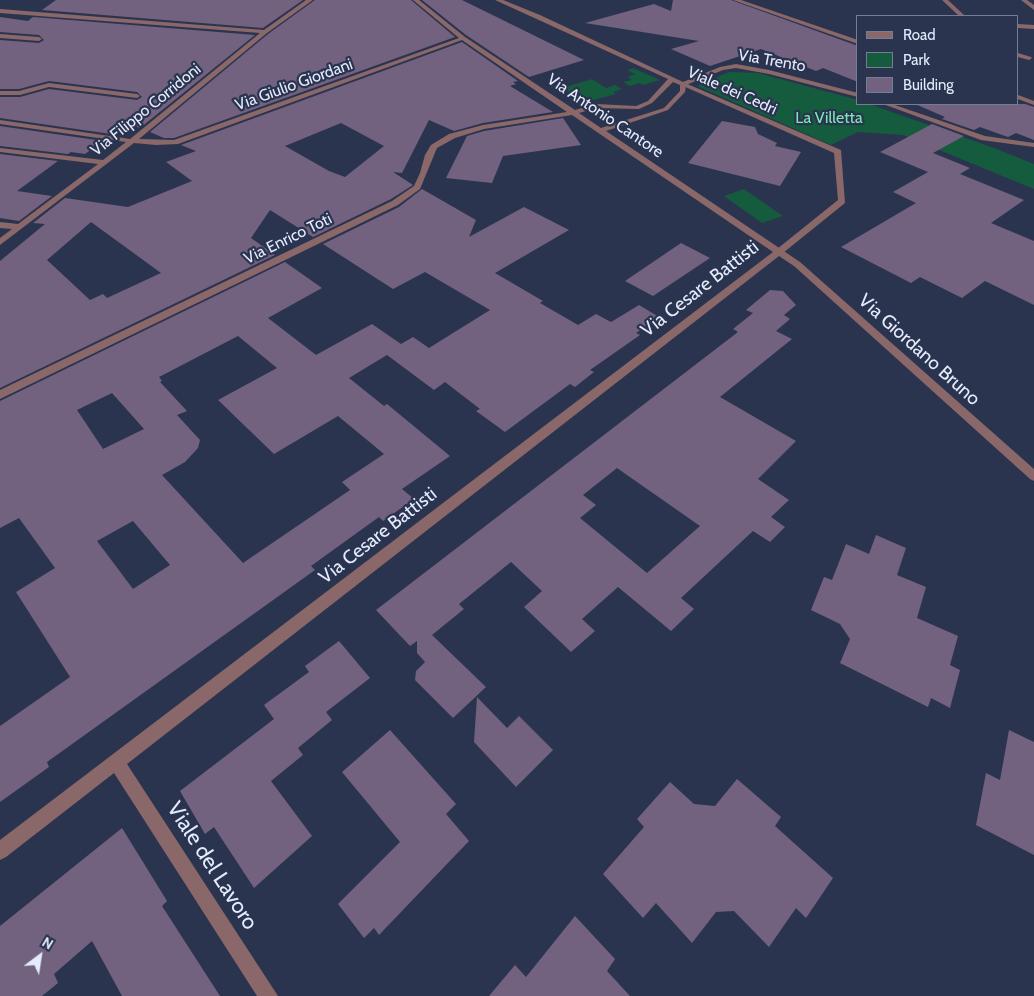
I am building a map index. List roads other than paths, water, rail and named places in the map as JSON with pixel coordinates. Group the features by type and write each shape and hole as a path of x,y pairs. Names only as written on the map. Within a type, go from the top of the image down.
{"street":[{"name":"Via Filippo Corridoni","path":"0,242 132,141 265,32 310,0"},
{"name":"Via Antonio Cantore","path":"416,0 463,38 780,251"},
{"name":"Viale dei Cedri","path":"498,0 538,16 683,84 838,152 842,201 780,251"},
{"path":"736,0 856,41"},
{"path":"945,0 961,15"},
{"path":"1024,0 1034,8"},
{"path":"0,11 165,22 265,32"},
{"path":"1019,26 1034,27"},
{"path":"0,36 39,38"},
{"name":"Via Giulio Giordani","path":"0,122 132,141 163,143 187,138 463,38"},
{"path":"1019,55 1029,58"},
{"name":"Via Trento","path":"683,84 722,68 736,66 769,72 856,94"},
{"name":"Via Enrico Toti","path":"0,395 395,203 416,187 431,150 448,138 483,127 572,113 600,106 628,109 642,107 650,102 672,79"},
{"path":"600,131 666,109 684,91 683,84"},
{"path":"0,93 20,94 40,86 49,85 137,96"},
{"path":"1019,97 1034,103"},
{"path":"889,105 984,138 1034,145"},
{"path":"0,150 104,162"},
{"path":"0,225 19,227"},
{"name":"Via Giordano Bruno","path":"780,251 804,270 1034,476"},
{"name":"Via Cesare Battisti","path":"0,851 780,251"},
{"name":"Viale del Lavoro","path":"116,762 268,996"}],"park label":[{"name":"La Villetta","path":"829,118"}]}
